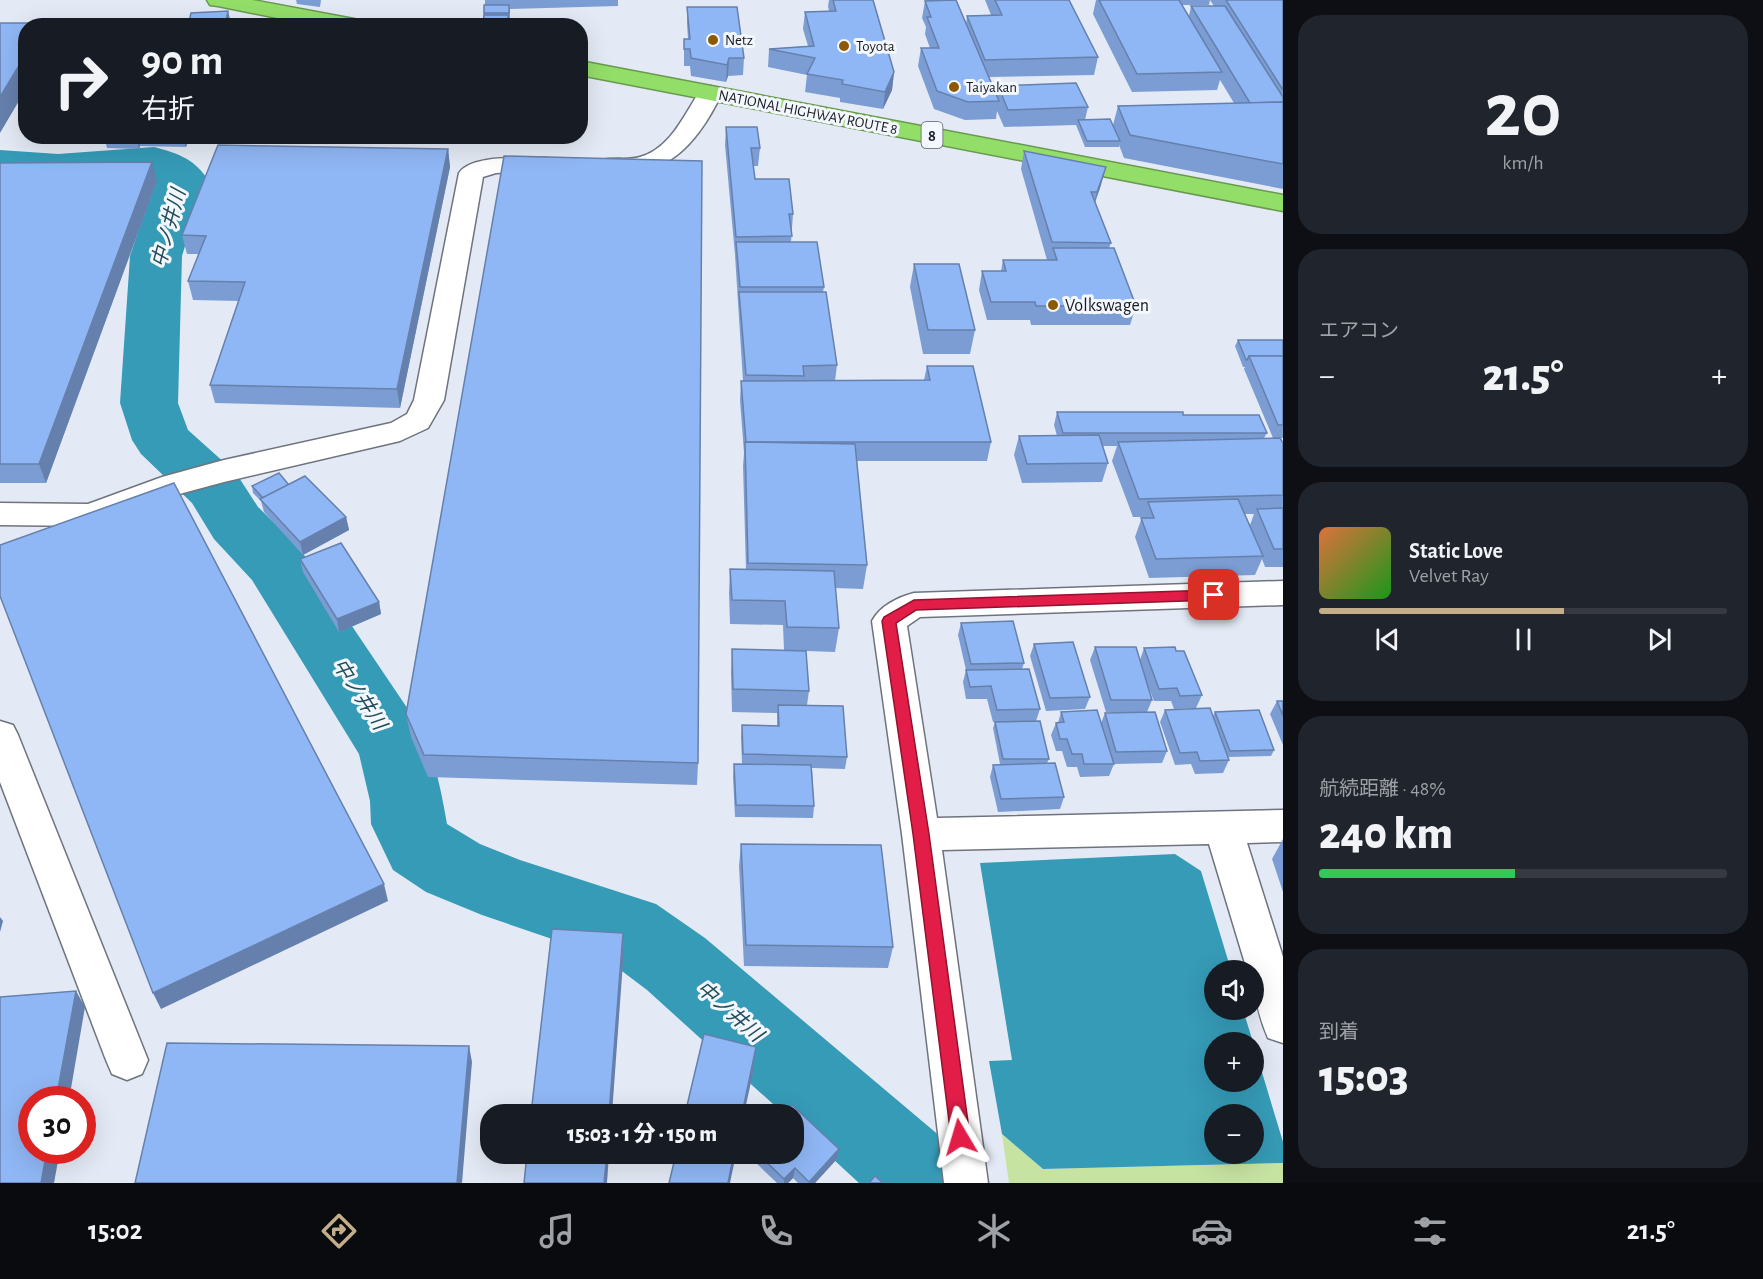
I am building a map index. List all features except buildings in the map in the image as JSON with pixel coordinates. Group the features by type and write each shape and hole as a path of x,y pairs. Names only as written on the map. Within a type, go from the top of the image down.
{"highway":[{"path":"218,0 312,18"},
{"name":"NATIONAL HIGHWAY ROUTE 8","path":"588,70 1283,203"}],"street":[{"path":"0,514 90,515 173,485 225,471 375,438 400,431 418,421 429,400 471,173 494,166 643,165 661,158 699,116 710,93"},
{"path":"966,1183 921,834 889,621 914,605 1283,593"},
{"path":"0,735 127,1060"},
{"path":"921,834 1283,826"},
{"path":"1224,829 1283,1024"}],"green space":[{"path":"1002,1134 1043,1169 1283,1163 1283,1183 1009,1183"}],"water":[{"path":"1175,854 1201,871 1228,960 1204,960 1204,1020 1246,1020 1250,1032 1204,1032 1204,1092 1264,1092 1264,1079 1283,1142 1283,1163 1264,1163 1264,1104 1204,1104 1204,1164 1243,1164 1043,1169 1002,1134 989,1061 1012,1060 980,863"}],"waterway":[{"name":"中ノ井川","path":"0,165 58,169 154,162 169,168 181,177 156,256 149,403 162,440 214,488 236,523 275,563 394,748 407,801 409,824 420,847 453,868 510,891 628,929 676,964 922,1180"}],"place":[{"name":"Netz","path":"713,40"},
{"name":"Toyota","path":"844,46"},
{"name":"Taiyakan","path":"954,87"},
{"name":"Volkswagen","path":"1053,305"}],"route":[{"path":"960,1137 921,834 889,621 914,605 1214,595"}]}
